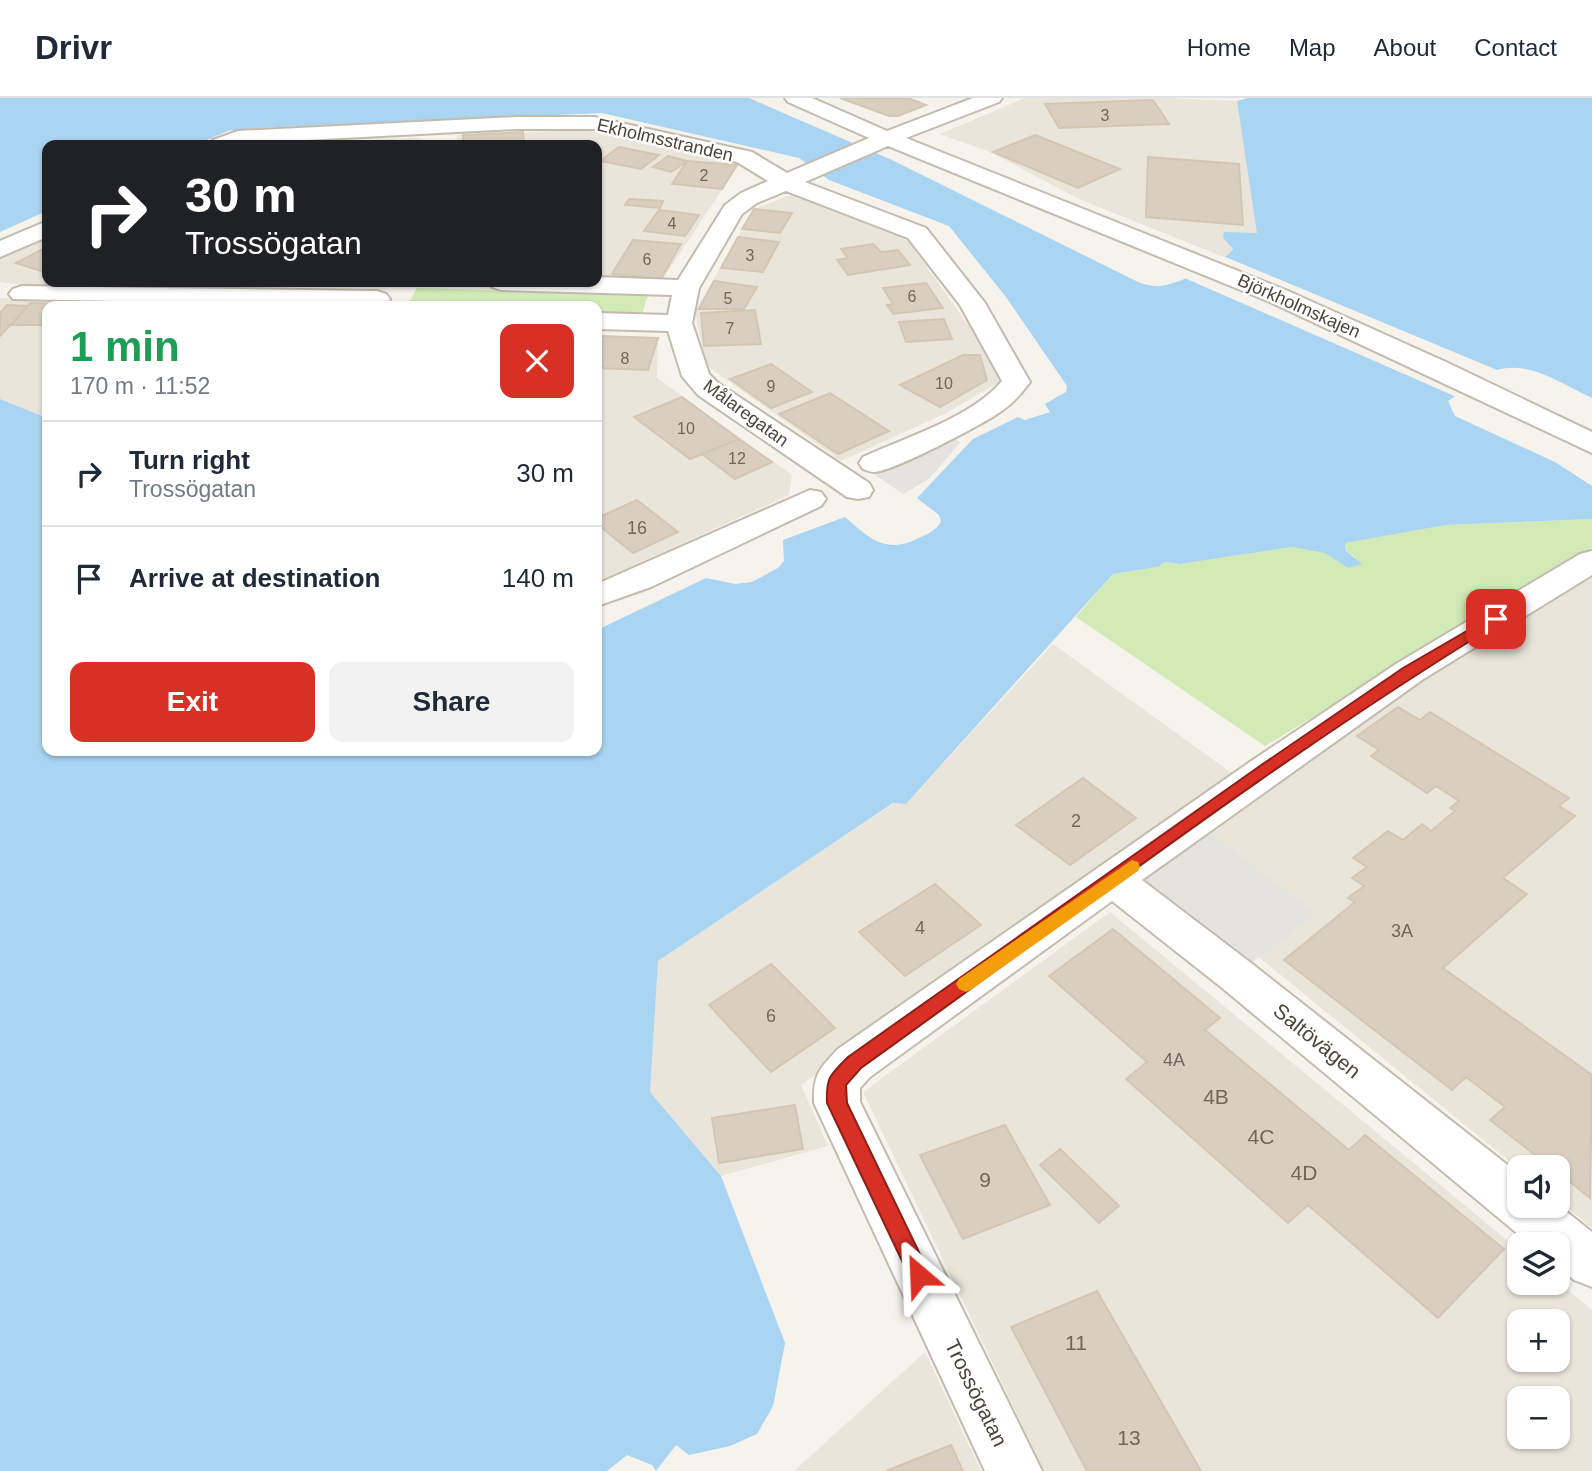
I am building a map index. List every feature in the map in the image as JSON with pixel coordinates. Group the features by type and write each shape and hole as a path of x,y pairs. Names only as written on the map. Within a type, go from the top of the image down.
{"street":[{"name":"Björkholmskajen","path":"795,98 894,136"},
{"name":"Björkholmskajen","path":"808,98 1176,253 1504,399 1592,443"},
{"name":"Målaregatan","path":"858,490 708,388 696,376 679,323 685,288 733,210 749,198 975,100"},
{"name":"Ekholmsstranden","path":"232,140 238,137 444,136 530,123 611,125 744,157 787,183 917,233 972,303 1014,373 1016,382 1009,394 998,401 954,426 874,463"},
{"path":"0,250 42,230"},
{"path":"602,285 685,288"},
{"path":"22,294 380,296"},
{"path":"602,321 679,323"},
{"path":"602,594 639,580 810,499"},
{"name":"Trossögatan","path":"1014,1471 837,1103 836,1082 854,1063 1263,772 1409,672 1592,561"},
{"name":"Saltövägen","path":"1113,880 1236,975 1507,1194"},
{"name":"Saltövägen","path":"1536,1218 1592,1264"}],"shaded area":[{"path":"1025,98 1237,101 1258,233 1223,238 1233,249 1226,258 1081,200 990,152 940,134"},
{"path":"587,130 739,164 662,280 602,279 602,140 456,140 458,135"},
{"path":"418,138 425,140 367,140"},
{"path":"794,194 904,235 1006,378 946,413 841,461 706,365 695,311 754,209"},
{"path":"42,238 42,286 0,282 0,259"},
{"path":"0,298 137,301 42,301 42,416 0,399"},
{"path":"602,335 658,338 657,378 792,475 789,495 602,580"},
{"path":"939,426 960,443 929,479 903,494 858,463"},
{"path":"1592,576 1592,1228 1570,1210 1570,1155 1507,1155 1507,1159 1153,871 1527,608"},
{"path":"1053,644 1233,774 801,1085 828,1146 721,1176 650,1092 658,961 894,803 906,804"},
{"path":"1195,822 1316,914 1236,975 1113,880"},
{"path":"1110,912 1507,1240 1507,1295 1570,1295 1570,1292 1592,1310 1592,1471 1044,1471 863,1092"},
{"path":"925,1352 981,1471 794,1471"}],"green space":[{"path":"417,288 648,295 641,317 602,315 602,301 410,301"},
{"path":"1592,519 1592,548 1265,746 1076,617 1113,574 1158,567 1165,562 1180,564 1292,547 1325,553 1348,568 1357,559 1344,549 1344,543 1446,525"}],"water":[{"path":"0,98 749,98 892,160 1138,282 1157,286 1189,277 1227,255 1233,249 1223,238 1224,232 1257,233 1237,101 1248,98 1592,98 1592,398 1546,375 1521,368 1509,368 1497,370 1448,401 1455,416 1555,462 1592,486 1592,519 1446,525 1345,543 1345,550 1362,564 1348,568 1325,553 1292,547 1180,564 1165,562 1158,567 1113,574 906,804 893,803 658,961 650,1092 721,1176 785,1343 773,1406 757,1434 730,1446 689,1455 676,1445 656,1471 652,1465 627,1455 607,1471 0,1471 0,399 42,416 42,756 602,756 602,628 706,578 735,584 752,582 778,568 784,561 783,540 845,517 862,532 887,544 907,543 928,534 941,522 939,515 917,498 973,439 1018,417 1025,420 1050,412 1045,404 1066,392 1067,386 1006,297 949,226 829,180 799,158 602,113 257,128 228,131 207,140 42,140 42,213 0,232"}],"pier":[{"path":"1223,256 1502,372 1459,398 1180,276"}],"building":[{"path":"840,98 908,98 926,105 898,116 889,116"},
{"path":"1153,100 1169,124 1059,128 1045,104"},
{"path":"523,132 524,140 463,140 463,135"},
{"path":"1035,135 1120,169 1078,188 993,152"},
{"path":"619,147 659,155 641,169 602,160"},
{"path":"668,156 687,161 671,172 653,167"},
{"path":"1148,157 1239,164 1243,225 1146,217"},
{"path":"687,161 737,165 722,189 672,184"},
{"path":"629,199 663,201 660,208 625,205"},
{"path":"754,209 792,213 780,233 742,229"},
{"path":"659,210 699,215 685,236 644,231"},
{"path":"738,237 779,242 763,272 721,268"},
{"path":"633,240 681,244 661,279 612,274"},
{"path":"873,244 881,252 898,250 910,265 848,275 837,260 848,258 841,249"},
{"path":"42,250 42,271 16,263"},
{"path":"714,281 757,287 744,309 699,309"},
{"path":"926,283 943,308 893,314 887,305 893,304 883,288"},
{"path":"30,303 42,303 42,325 12,325"},
{"path":"7,305 28,306 0,336 0,313"},
{"path":"755,310 761,344 704,346 701,313"},
{"path":"944,319 952,339 906,342 899,322"},
{"path":"602,336 658,338 648,370 602,368"},
{"path":"963,355 980,355 987,380 940,407 900,385"},
{"path":"771,364 812,392 771,408 730,379"},
{"path":"830,393 889,431 838,454 779,414"},
{"path":"682,397 739,439 690,459 634,417"},
{"path":"739,439 772,462 735,479 702,454"},
{"path":"637,500 678,532 633,553 602,528 602,516"},
{"path":"1398,707 1420,720 1430,712 1569,798 1559,806 1575,816 1503,878 1527,894 1443,968 1592,1075 1590,1198 1570,1182 1570,1155 1535,1155 1490,1120 1505,1107 1466,1077 1452,1090 1284,960 1355,902 1348,898 1364,886 1352,878 1367,867 1353,858 1388,831 1403,840 1422,824 1431,831 1455,811 1450,808 1459,801 1436,786 1427,793 1371,756 1379,750 1357,736"},
{"path":"1083,778 1136,818 1070,865 1016,825"},
{"path":"935,884 981,925 905,976 859,932"},
{"path":"1113,929 1220,1018 1205,1030 1349,1150 1365,1135 1504,1249 1438,1318 1308,1205 1288,1223 1126,1079 1147,1062 1049,976"},
{"path":"771,964 835,1028 771,1072 709,1005"},
{"path":"795,1105 803,1149 719,1163 712,1118"},
{"path":"1005,1125 1050,1205 963,1239 920,1155"},
{"path":"1060,1149 1119,1206 1099,1223 1040,1165"},
{"path":"1097,1291 1201,1471 1087,1471 1011,1327"},
{"path":"951,1445 963,1471 886,1471"}],"slow traffic":[{"path":"966,984 1132,867"}],"route":[{"path":"919,1275 837,1103 836,1082 854,1063 1263,772 1409,672 1496,619"}]}
